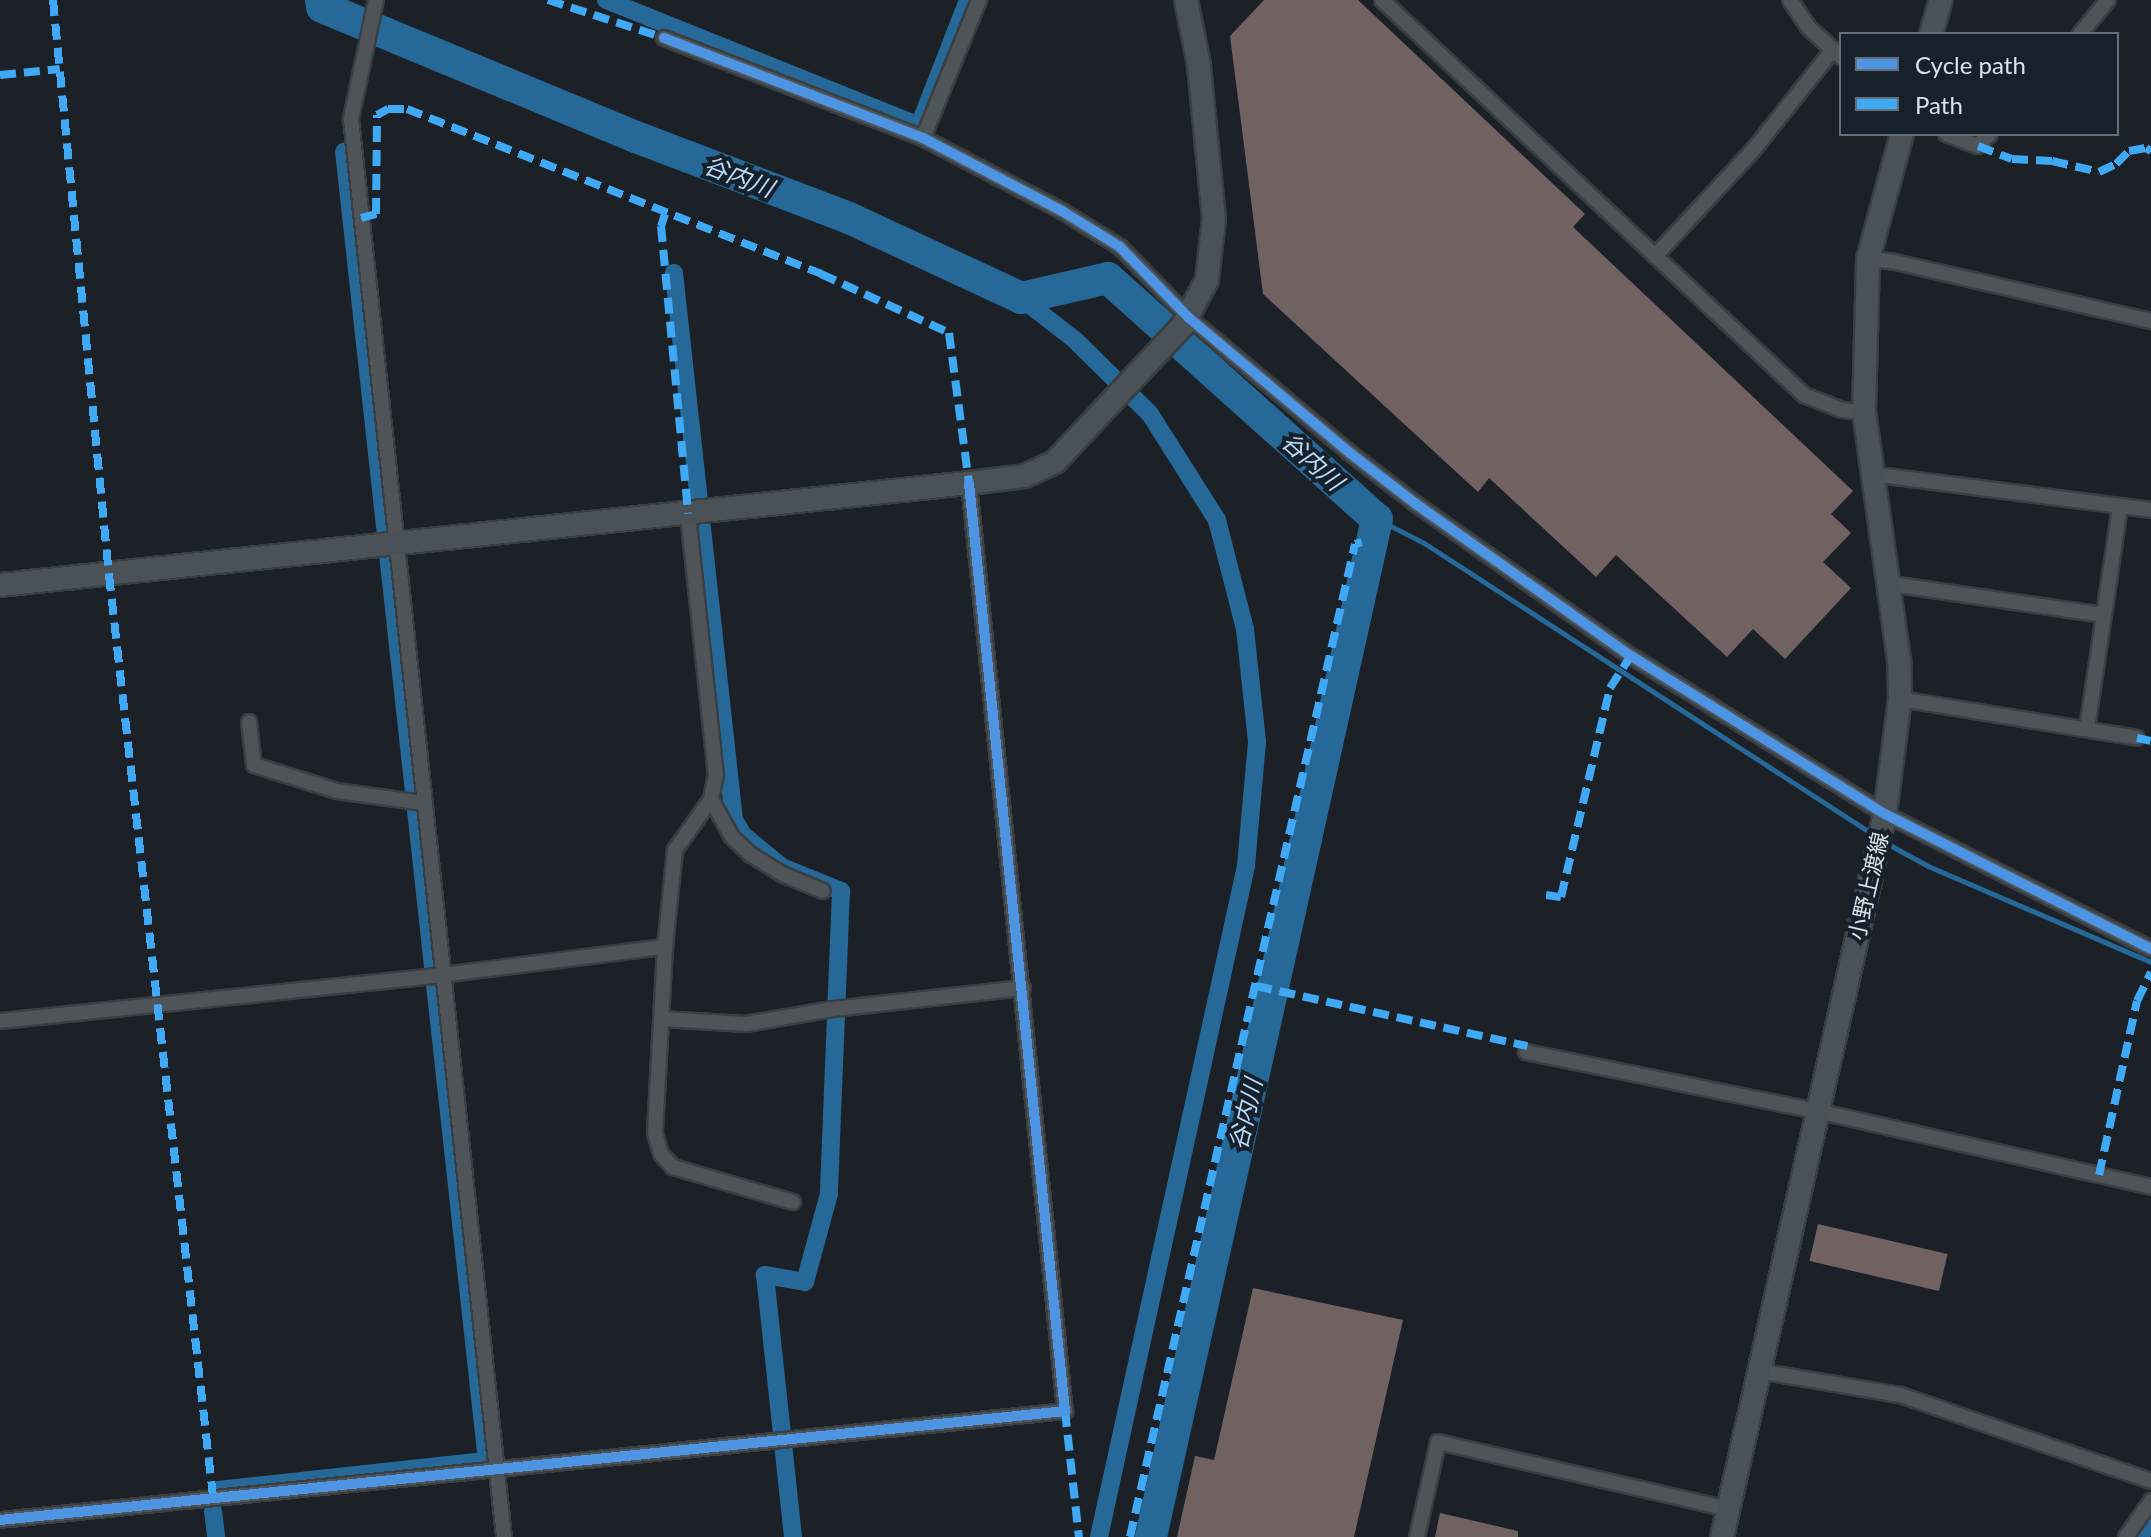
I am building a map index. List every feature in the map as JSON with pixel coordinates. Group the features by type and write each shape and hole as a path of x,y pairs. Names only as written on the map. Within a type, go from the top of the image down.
{"street":[{"path":"376,0 351,119 504,1537"},
{"path":"923,138 979,0"},
{"path":"0,585 969,483 1025,476 1055,462 1186,322 1207,280 1214,219 1199,65 1186,0"},
{"path":"1382,0 1804,395 1842,410 1864,412"},
{"path":"1656,255 1836,54 1808,27 1790,0"},
{"path":"1932,32 1941,0"},
{"path":"2082,32 2108,0"},
{"path":"664,38 923,138 1062,211 1120,247 1186,322 1350,453 1428,513 1631,656 1885,814 2151,949"},
{"name":"小野上渡線","path":"1722,1537 1885,814 1900,699 1891,584 1871,474 1864,412 1868,259 1901,136"},
{"path":"1951,136 1978,146 1988,136"},
{"path":"1868,259 1895,262 2151,321"},
{"path":"1871,474 2151,510"},
{"path":"0,1520 1065,1411 969,483"},
{"path":"2087,729 2120,507"},
{"path":"688,514 716,775 711,799 675,850 665,947 655,1133 661,1154 673,1167 793,1202"},
{"path":"1891,584 2104,615"},
{"path":"1900,699 2137,738"},
{"path":"249,722 254,765 337,791 424,803"},
{"path":"711,799 732,837 750,854 782,874 823,891"},
{"path":"0,1021 442,975 665,947"},
{"path":"662,1019 746,1024 833,1009 1023,988"},
{"path":"1526,1052 1817,1111 2151,1187"},
{"path":"1759,1371 1900,1395 2151,1481"},
{"path":"1417,1537 1438,1442 1729,1509"},
{"path":"2126,1537 2151,1501"}],"building":[{"path":"1264,0 1358,0 1585,214 1573,227 1853,491 1831,514 1851,533 1823,562 1851,588 1785,659 1753,629 1727,657 1616,555 1596,577 1489,478 1478,492 1263,294 1230,36"},
{"path":"1818,1224 1948,1254 1939,1291 1809,1261"},
{"path":"1253,1288 1403,1320 1354,1537 1177,1537 1195,1456 1214,1460"},
{"path":"1440,1513 1518,1531 1518,1537 1435,1537"}],"waterway":[{"name":"谷内川","path":"321,0 322,7 636,137 849,218 1021,298 1108,278 1377,519 1151,1537"},
{"path":"606,0 919,126 968,0"},
{"path":"218,1490 487,1461 344,152"},
{"path":"674,273 734,820 743,835 782,867 841,891 829,1194 805,1282 765,1275 793,1537"},
{"path":"1021,298 1075,340 1150,414 1217,520 1245,629 1257,742 1246,866 1099,1537"},
{"path":"1377,519 1424,543 1874,835"},
{"path":"1886,843 1928,866 2151,962"},
{"path":"213,1511 216,1537"},
{"path":"2139,1537 2151,1520"}],"marked path":[{"path":"53,0 109,575 213,1497"},
{"path":"548,0 664,38"},
{"path":"0,75 60,69"},
{"path":"361,218 376,214 377,115 388,109 407,109 821,274 949,333 969,483"},
{"path":"1978,146 2012,159 2052,161 2099,172 2116,164 2129,151 2146,148 2151,151"},
{"path":"665,214 661,226 688,514"},
{"path":"1130,1537 1355,544 1362,542"},
{"path":"1546,895 1561,897 1610,688 1631,656"},
{"path":"2137,738 2151,741"},
{"path":"2099,1175 2137,1001 2151,972"},
{"path":"1256,986 1527,1046"},
{"path":"1065,1411 1079,1537"}],"cycle path":[{"path":"664,38 923,138 1062,211 1120,247 1189,318 1350,453 1416,504 1631,656 1885,814 2151,949"},
{"path":"0,1520 1065,1411 969,483"}]}
